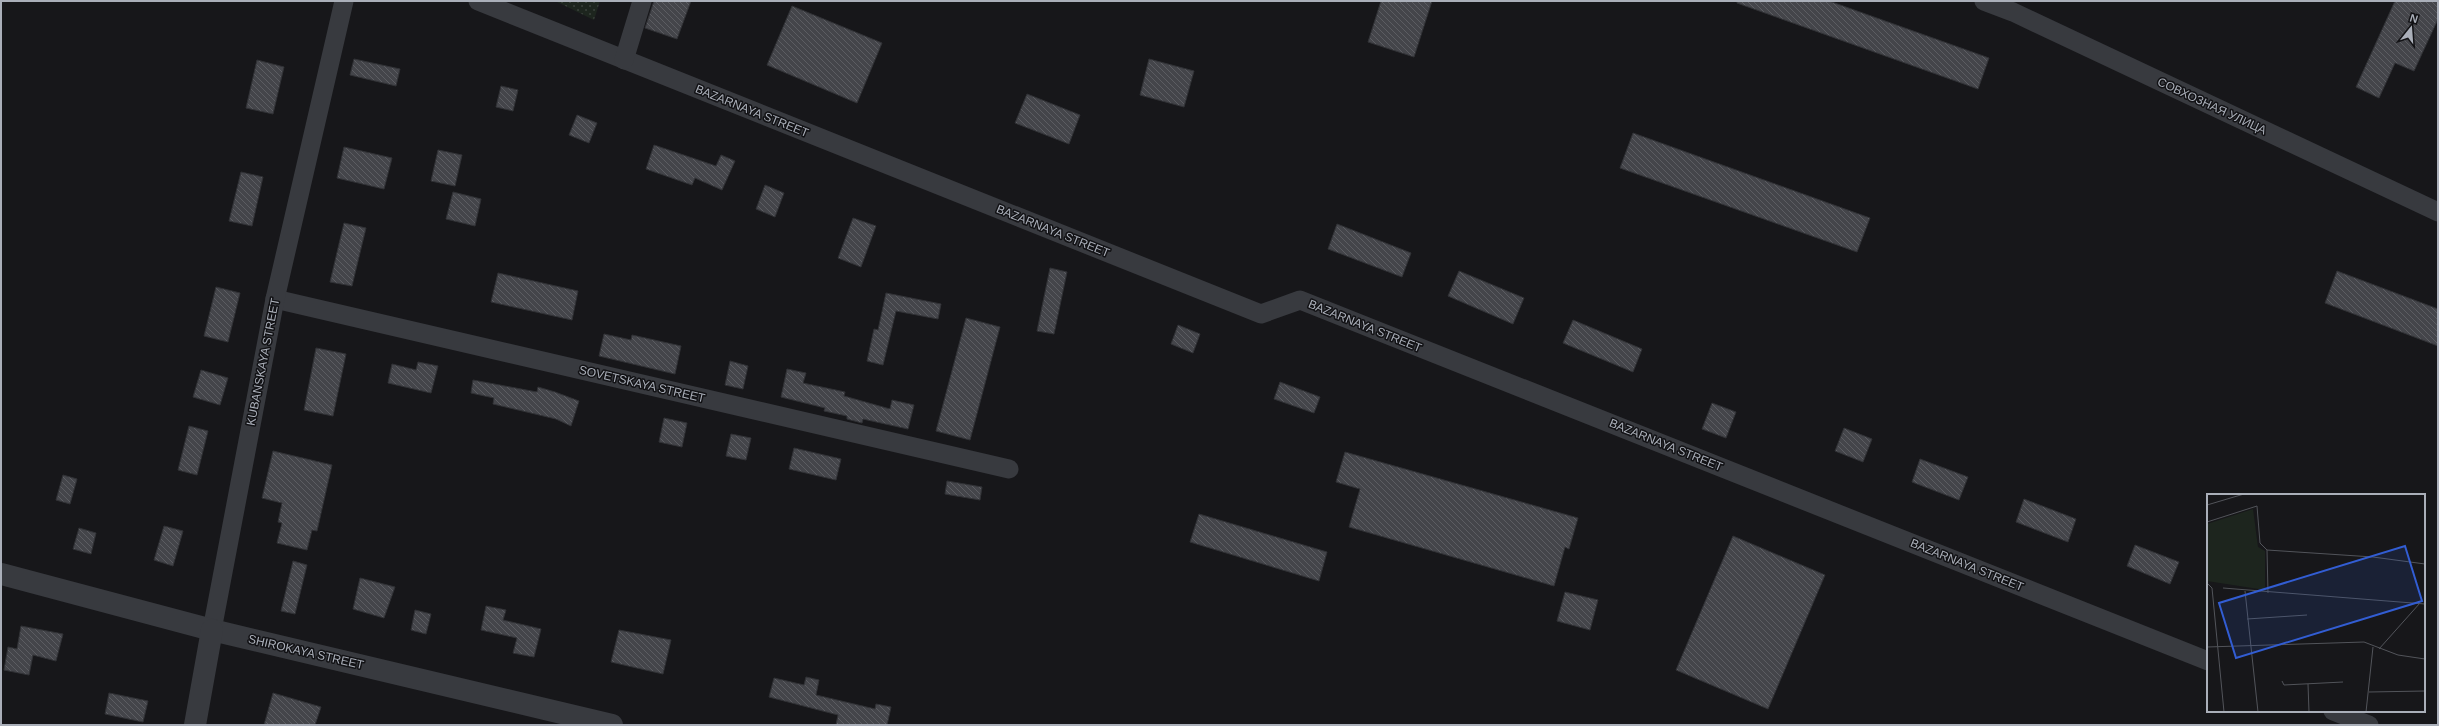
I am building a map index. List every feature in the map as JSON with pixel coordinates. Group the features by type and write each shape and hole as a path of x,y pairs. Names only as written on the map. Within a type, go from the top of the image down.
{"street":[{"name":"KUBANSKAYA STREET","path":"195,725 275,299 344,1"},
{"name":"BAZARNAYA STREET","path":"478,1 1261,314 1300,300 2207,661"},
{"path":"624,60 642,1"},
{"name":"СОВХОЗНАЯ УЛИЦА","path":"1984,1 2013,12 2438,212"},
{"name":"SOVETSKAYA STREET","path":"275,299 1009,469"},
{"name":"SHIROKAYA STREET","path":"1,574 212,630 612,725"},
{"path":"2336,712 2368,725"}],"shaded area":[{"path":"555,1 600,1 594,20"}],"building":[{"path":"654,1 691,1 677,39 645,28"},
{"path":"1381,1 1432,1 1414,57 1368,42"},
{"path":"1737,1 1829,1 1989,58 1978,89 1737,3"},
{"path":"2395,1 2438,1 2438,19 2414,71 2395,63 2379,98 2356,87"},
{"path":"792,6 882,43 857,103 767,65"},
{"path":"354,59 400,69 396,86 350,75"},
{"path":"1149,59 1194,71 1184,107 1140,95"},
{"path":"257,60 284,67 273,114 246,108"},
{"path":"501,86 518,90 513,111 496,107"},
{"path":"1027,94 1080,115 1069,144 1015,123"},
{"path":"577,115 597,123 589,143 569,135"},
{"path":"1633,133 1870,218 1857,252 1620,168"},
{"path":"654,145 716,166 721,155 735,161 722,190 695,178 692,185 646,169"},
{"path":"344,147 392,158 384,189 337,178"},
{"path":"438,150 462,155 455,186 431,181"},
{"path":"241,172 263,177 252,226 229,221"},
{"path":"765,185 784,193 775,217 756,209"},
{"path":"453,192 481,199 475,226 446,219"},
{"path":"853,218 876,226 861,267 838,258"},
{"path":"344,223 366,228 352,286 330,282"},
{"path":"1337,224 1411,253 1402,277 1328,249"},
{"path":"1050,268 1067,272 1054,334 1037,331"},
{"path":"1459,271 1524,298 1513,324 1448,296"},
{"path":"2337,271 2438,309 2438,346 2325,303"},
{"path":"498,273 578,291 572,320 491,302"},
{"path":"216,287 240,293 228,342 204,336"},
{"path":"886,293 941,304 938,319 896,311 883,365 867,361 874,329 878,330"},
{"path":"966,318 1000,327 970,440 936,431"},
{"path":"1573,320 1642,349 1633,372 1563,343"},
{"path":"1178,325 1200,334 1193,353 1171,344"},
{"path":"604,334 631,340 632,335 681,346 675,374 599,356"},
{"path":"316,348 346,354 333,416 304,410"},
{"path":"730,361 748,366 743,389 725,385"},
{"path":"418,362 438,366 431,393 388,383 392,364 416,370"},
{"path":"787,369 806,373 803,383 845,392 844,396 890,409 892,400 914,405 908,429 863,419 862,423 847,419 847,416 824,411 825,408 781,397"},
{"path":"201,370 228,378 220,405 193,397"},
{"path":"473,380 537,392 538,387 579,401 571,426 556,419 493,404 494,398 471,393"},
{"path":"1280,382 1320,397 1314,413 1274,399"},
{"path":"1712,403 1736,412 1726,438 1702,429"},
{"path":"664,418 687,423 682,447 659,442"},
{"path":"189,426 208,431 197,475 178,470"},
{"path":"1844,428 1872,439 1863,462 1835,451"},
{"path":"731,434 751,438 746,460 726,456"},
{"path":"794,448 841,459 836,480 789,469"},
{"path":"273,451 332,465 317,531 312,530 307,550 277,543 282,523 278,522 282,503 262,498"},
{"path":"1345,452 1578,518 1569,549 1565,547 1554,586 1349,527 1360,489 1336,482"},
{"path":"1920,459 1968,477 1959,500 1912,482"},
{"path":"63,475 77,479 70,504 56,500"},
{"path":"947,481 982,487 980,500 945,494"},
{"path":"2024,499 2076,519 2068,542 2016,522"},
{"path":"1199,514 1327,552 1319,581 1190,542"},
{"path":"164,526 183,531 173,566 154,560"},
{"path":"79,528 96,533 91,554 73,549"},
{"path":"1733,536 1825,575 1768,709 1676,670"},
{"path":"2135,545 2179,562 2170,584 2127,566"},
{"path":"293,561 307,565 295,614 281,611"},
{"path":"360,578 395,587 384,618 353,609"},
{"path":"1565,592 1598,600 1590,630 1557,621"},
{"path":"486,606 506,610 503,620 541,629 534,657 513,653 517,638 481,630"},
{"path":"415,610 431,614 426,634 411,630"},
{"path":"21,626 63,634 56,661 33,655 29,675 4,670 8,647 17,649"},
{"path":"619,630 671,640 663,674 611,662"},
{"path":"806,677 819,680 816,695 875,709 876,704 891,707 887,725 836,725 838,715 769,697 774,678 804,685"},
{"path":"109,693 148,701 143,722 105,714"},
{"path":"273,693 321,707 315,725 264,725"}]}
